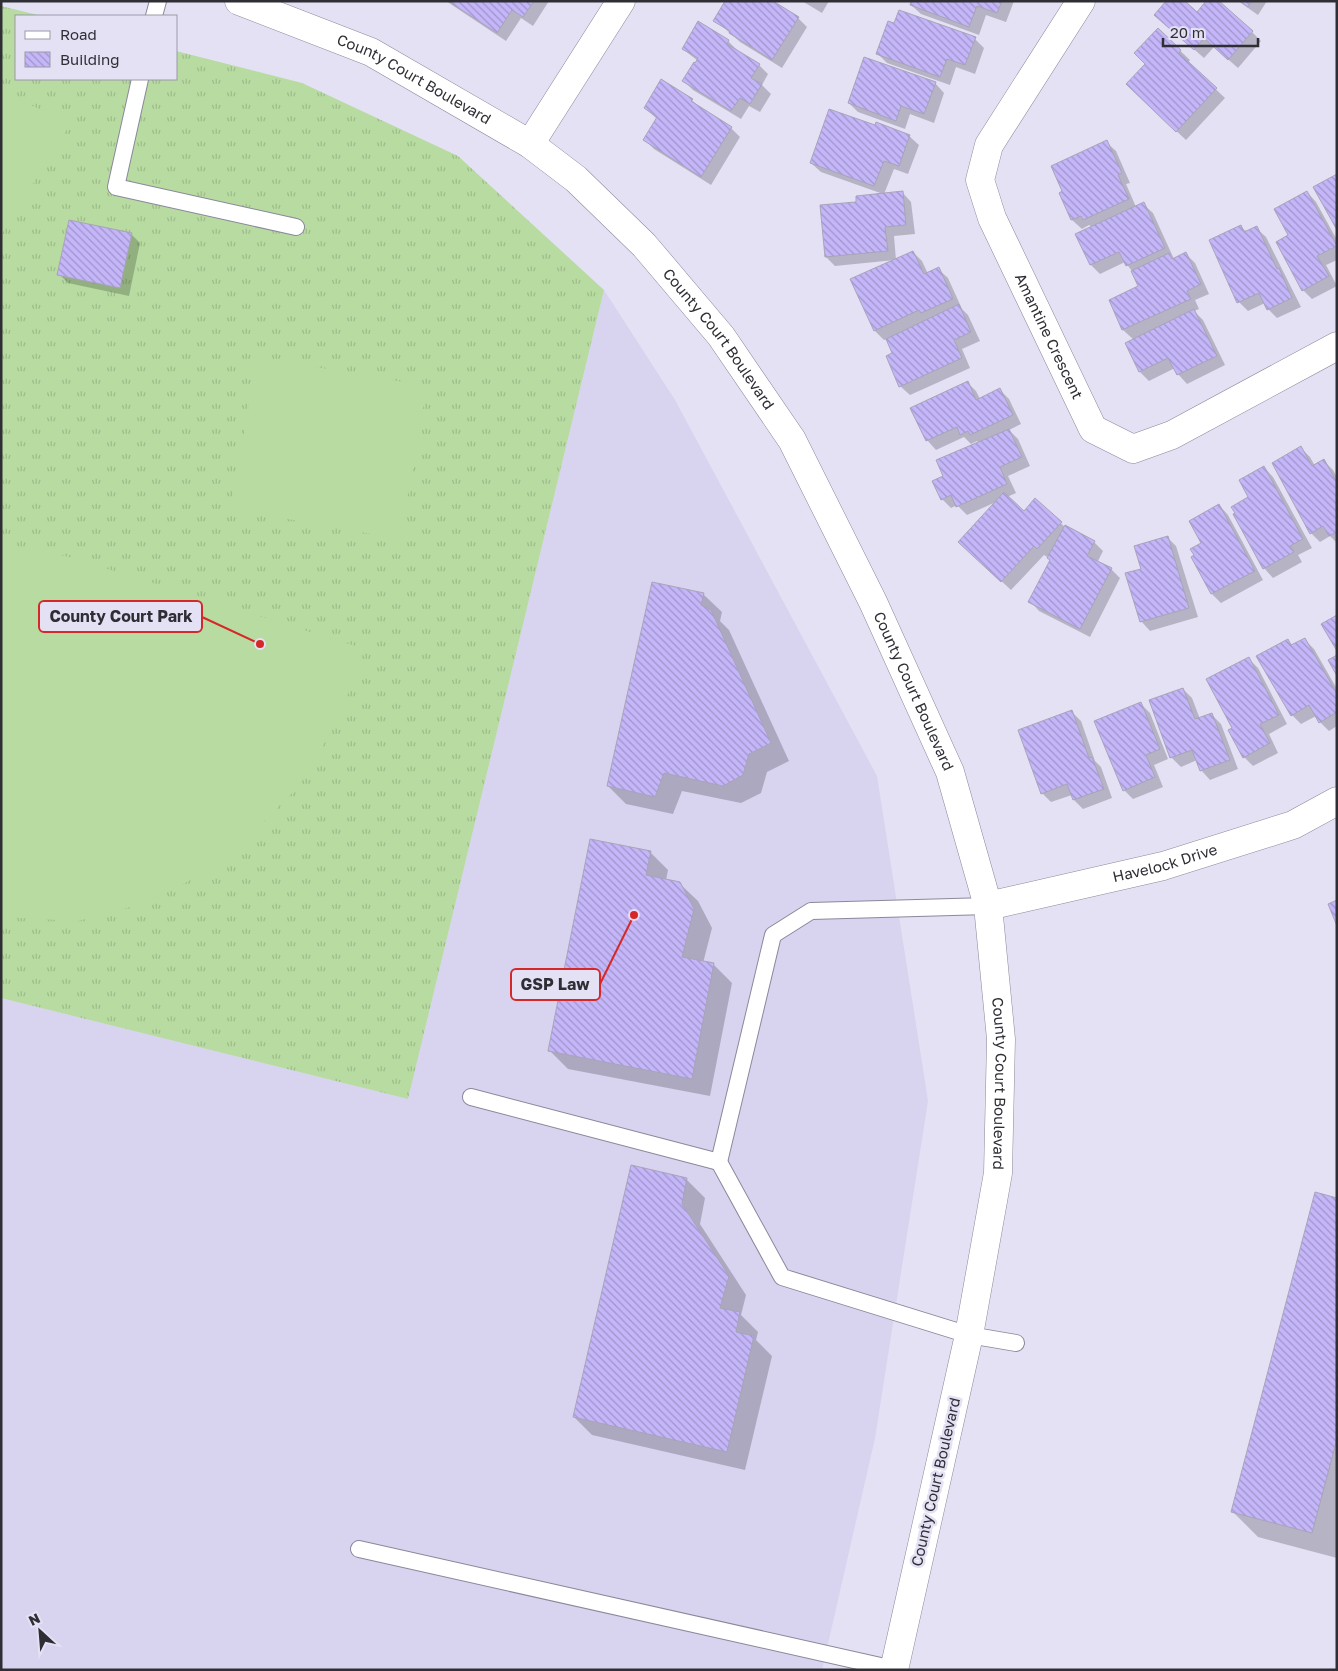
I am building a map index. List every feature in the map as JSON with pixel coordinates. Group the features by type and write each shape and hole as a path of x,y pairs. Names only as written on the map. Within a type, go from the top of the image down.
{"street":[{"name":"County Court Boulevard","path":"239,1 371,52 530,144 576,179 644,245 721,336 792,440 874,602 950,772 988,906 1001,1039 998,1173 969,1335 895,1669"},
{"path":"530,144 621,1"},
{"name":"Amantine Crescent","path":"1082,1 988,145 980,180 992,218 1093,429 1133,449 1172,436 1337,346"},
{"name":"Havelock Drive","path":"988,906 1163,866 1293,824 1337,801"}],"lane":[{"path":"154,15 158,1"},
{"path":"140,80 116,187 296,227"},
{"path":"988,906 811,911 773,936 719,1162 782,1277 969,1335 1016,1343"},
{"path":"471,1097 719,1162"},
{"path":"360,1548 895,1669"}],"shaded area":[{"path":"604,290 675,400 877,776 928,1101 875,1438 822,1670 1,1670 1,998 408,1099"}],"green space":[{"path":"1,6 38,15 15,15 15,80 178,80 178,52 302,83 458,156 604,290 408,1099 1,998"},
{"path":"1,92 71,123 1,235"},
{"path":"257,357 427,386 400,539 231,509"},
{"path":"5,544 69,557 365,649 337,722 299,786 253,832 201,875 142,904 78,921 1,917 1,546"}],"building":[{"path":"448,1 534,1 523,17 512,10 497,33"},
{"path":"725,1 773,1 799,17 772,60 713,21"},
{"path":"911,1 1002,1 997,13 977,6 969,27 910,5"},
{"path":"1166,1 1185,1 1197,12 1206,1 1219,1 1253,31 1228,60 1204,38 1194,50 1154,15"},
{"path":"1240,1 1252,1 1248,7"},
{"path":"899,10 976,37 965,65 947,59 940,77 876,54 888,21 894,23"},
{"path":"698,21 729,40 727,44 760,64 751,78 762,84 750,104 740,98 731,111 682,81 698,58 682,49"},
{"path":"1158,28 1181,50 1179,53 1217,88 1176,132 1126,84 1145,64 1134,53"},
{"path":"864,57 936,82 924,114 901,106 896,121 848,103"},
{"path":"661,79 732,127 701,177 643,140 657,117 644,108"},
{"path":"829,109 875,125 876,122 910,135 899,166 884,161 874,186 810,163"},
{"path":"1107,140 1122,173 1118,175 1129,199 1083,220 1081,216 1071,220 1059,193 1062,191 1051,166"},
{"path":"1337,174 1337,230 1313,187"},
{"path":"903,191 906,225 885,227 888,251 825,257 820,205 856,202 856,196"},
{"path":"1307,191 1337,246 1317,256 1329,276 1302,291 1276,242 1288,235 1274,209"},
{"path":"1144,202 1165,248 1126,266 1119,252 1090,265 1075,234"},
{"path":"69,220 132,233 120,288 57,275"},
{"path":"1241,225 1244,232 1257,226 1292,298 1267,310 1259,293 1237,303 1209,240"},
{"path":"913,251 924,274 939,267 953,299 921,313 919,310 874,331 850,279"},
{"path":"1186,252 1201,284 1187,291 1191,299 1122,330 1109,300 1138,286 1131,271 1169,253 1172,259"},
{"path":"959,304 971,332 954,340 962,358 899,387 886,356 892,353 886,339"},
{"path":"1194,309 1217,356 1177,375 1168,358 1139,372 1125,343"},
{"path":"968,381 976,400 1000,388 1013,415 970,435 968,431 960,435 957,427 926,441 910,408"},
{"path":"1009,429 1022,457 1000,467 1007,484 956,507 951,495 941,500 932,481 943,476 936,460"},
{"path":"1301,446 1312,466 1324,459 1337,483 1337,532 1329,536 1323,526 1310,534 1272,463"},
{"path":"1264,466 1303,539 1290,546 1294,552 1263,569 1231,507 1248,497 1239,480"},
{"path":"1004,492 1024,511 1035,498 1062,522 1037,549 1034,546 1001,582 958,542"},
{"path":"1219,504 1255,571 1211,594 1191,557 1194,555 1190,549 1201,543 1189,521"},
{"path":"1065,525 1095,541 1087,556 1112,568 1080,629 1028,602 1050,560 1047,558"},
{"path":"1168,536 1189,608 1140,622 1125,573 1141,569 1134,546"},
{"path":"652,582 704,593 701,605 711,610 771,743 749,754 743,775 723,786 664,773 655,797 607,786"},
{"path":"1337,615 1337,651 1321,624"},
{"path":"1305,638 1337,694 1337,712 1319,723 1309,705 1291,716 1256,656 1288,639 1291,645"},
{"path":"1337,655 1337,676 1328,660"},
{"path":"1249,657 1279,715 1260,724 1270,743 1243,758 1228,730 1232,728 1206,679"},
{"path":"1183,688 1195,719 1212,713 1230,760 1200,771 1192,750 1170,758 1149,700"},
{"path":"1141,702 1160,749 1146,755 1155,777 1123,791 1094,721"},
{"path":"1072,710 1089,758 1092,757 1104,789 1073,800 1067,784 1041,794 1018,730"},
{"path":"590,839 651,851 646,875 680,882 694,909 682,957 714,963 692,1079 548,1051"},
{"path":"1337,900 1337,926 1328,904"},
{"path":"631,1165 687,1178 682,1204 729,1276 720,1308 740,1312 736,1332 754,1336 727,1452 573,1417"},
{"path":"1315,1192 1337,1198 1337,1439 1312,1533 1231,1512"}],"place":[{"name":"County Court Park","path":"260,644"},
{"name":"GSP Law","path":"634,915"}]}
